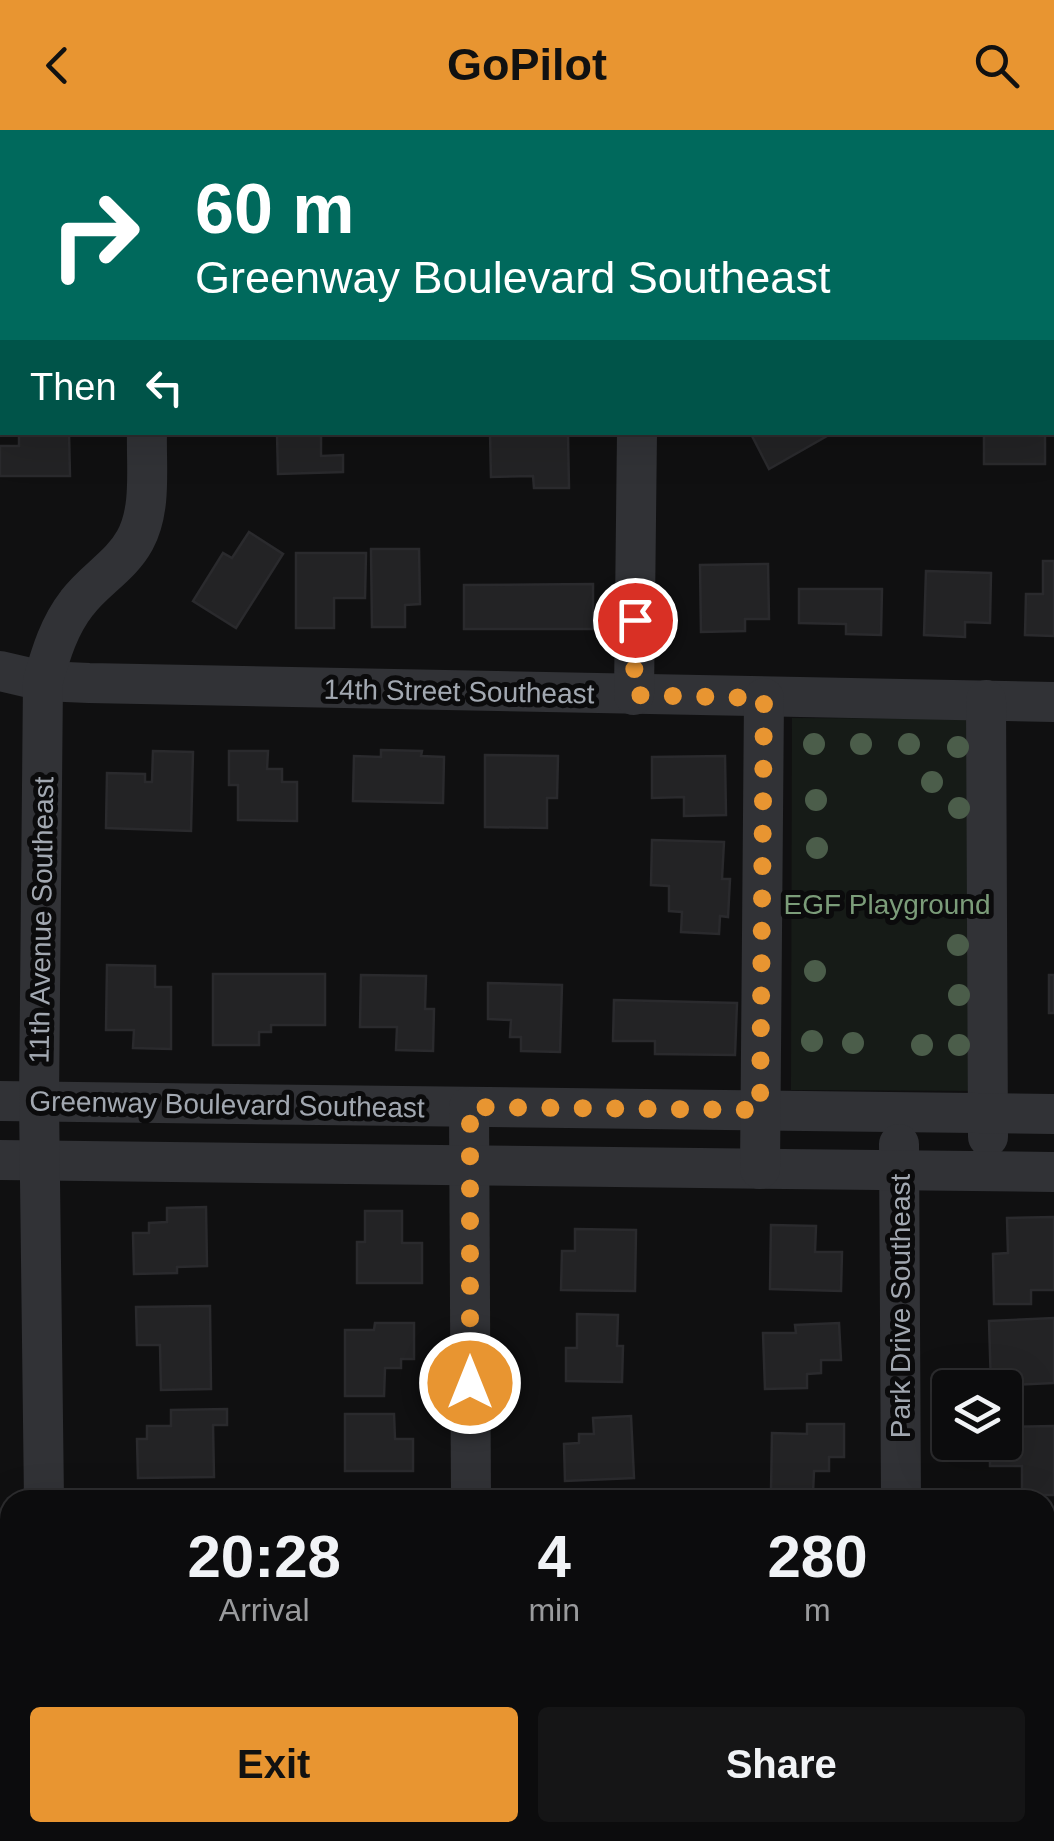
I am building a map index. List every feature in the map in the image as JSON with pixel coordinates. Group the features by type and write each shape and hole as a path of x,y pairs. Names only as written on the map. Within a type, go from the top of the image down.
{"street":[{"name":"11th Avenue Southeast","path":"44,1490 40,1160 20,1101 44,681 51,651 77,602 125,555 136,538 146,492 147,435"},
{"path":"634,695 638,435"},
{"name":"14th Street Southeast","path":"0,671 44,681 1054,702"},
{"path":"760,1169 764,698"},
{"path":"986,700 988,1171"},
{"name":"Greenway Boulevard Southeast","path":"20,1101 1054,1114"},
{"path":"470,1107 471,1490"},
{"name":"Park Drive Southeast","path":"899,1112 901,1490"},
{"name":"Greenway Boulevard Southeast","path":"0,1160 1054,1172"}],"green space":[{"name":"EGF Playground","path":"792,718 980,719 985,1091 791,1090"}],"building":[{"path":"19,435 69,435 70,476 0,476 0,446 19,446"},
{"path":"277,435 321,435 321,456 343,455 343,472 278,474"},
{"path":"490,435 568,435 569,488 534,488 533,476 491,477"},
{"path":"752,435 829,435 769,469"},
{"path":"984,435 1045,435 1045,464 984,464"},
{"path":"249,532 283,554 236,628 193,601 223,553 232,558"},
{"path":"371,549 419,549 420,604 405,605 405,627 372,627"},
{"path":"296,553 366,553 365,598 334,598 334,628 296,628"},
{"path":"1043,561 1054,561 1054,636 1025,635 1026,594 1043,594"},
{"path":"768,564 769,619 745,619 745,631 701,632 700,565"},
{"path":"926,571 991,573 990,623 965,622 965,637 924,635"},
{"path":"593,584 593,629 464,629 464,585"},
{"path":"799,589 882,589 881,635 846,634 846,624 799,623"},
{"path":"381,750 422,751 421,756 444,757 443,803 353,801 354,756 381,757"},
{"path":"153,751 193,752 191,831 106,828 107,773 145,774 145,782 152,782"},
{"path":"229,751 268,751 267,769 282,769 282,782 297,782 297,821 238,820 238,785 229,785"},
{"path":"485,755 558,756 557,798 547,798 547,828 485,827"},
{"path":"725,756 726,815 684,816 684,797 652,798 652,757"},
{"path":"652,840 724,842 722,879 730,879 728,917 720,916 719,934 681,932 682,912 669,911 669,886 651,885"},
{"path":"107,965 155,966 155,987 171,987 171,1049 133,1048 134,1030 106,1030"},
{"path":"213,974 325,974 325,1025 271,1025 271,1032 259,1032 259,1045 213,1045"},
{"path":"361,975 426,976 425,1009 434,1009 433,1051 396,1050 397,1027 360,1027"},
{"path":"1049,975 1054,975 1054,1013 1049,1013"},
{"path":"488,983 562,985 560,1052 521,1051 521,1037 510,1037 511,1020 488,1019"},
{"path":"614,1000 737,1003 735,1055 655,1054 655,1041 613,1041"},
{"path":"206,1207 207,1266 177,1267 177,1273 134,1274 133,1233 149,1233 149,1223 167,1222 167,1208"},
{"path":"365,1211 402,1211 402,1243 422,1243 422,1283 357,1283 357,1242 365,1242"},
{"path":"1054,1217 1054,1290 1031,1290 1031,1304 994,1304 993,1254 1008,1253 1007,1218"},
{"path":"771,1225 816,1226 815,1252 842,1252 841,1291 770,1289"},
{"path":"575,1229 636,1230 635,1291 561,1290 562,1251 575,1251"},
{"path":"210,1306 211,1389 161,1390 160,1345 137,1345 136,1307"},
{"path":"577,1314 618,1315 617,1346 623,1346 622,1382 566,1381 566,1348 577,1348"},
{"path":"1054,1318 1054,1383 1022,1385 1022,1370 991,1370 989,1321"},
{"path":"375,1323 414,1323 414,1359 401,1359 401,1368 385,1368 384,1396 345,1396 345,1330 374,1330"},
{"path":"839,1323 841,1360 821,1360 821,1373 807,1374 807,1388 765,1389 763,1333 796,1333 795,1325"},
{"path":"227,1409 227,1425 213,1425 214,1477 138,1478 137,1439 147,1439 147,1426 171,1426 171,1410"},
{"path":"345,1414 394,1414 395,1439 413,1439 413,1471 345,1471"},
{"path":"631,1416 634,1478 565,1481 564,1444 579,1443 579,1434 594,1434 593,1418"},
{"path":"807,1424 844,1424 844,1457 829,1457 829,1471 814,1471 813,1490 771,1490 772,1433 807,1434"},
{"path":"1054,1426 1054,1490 1022,1490 1022,1466 990,1466 990,1460 1022,1460 1022,1427"}],"route":[{"path":"470,1383 470,1107 760,1110 764,698 634,695 635,620"}]}
